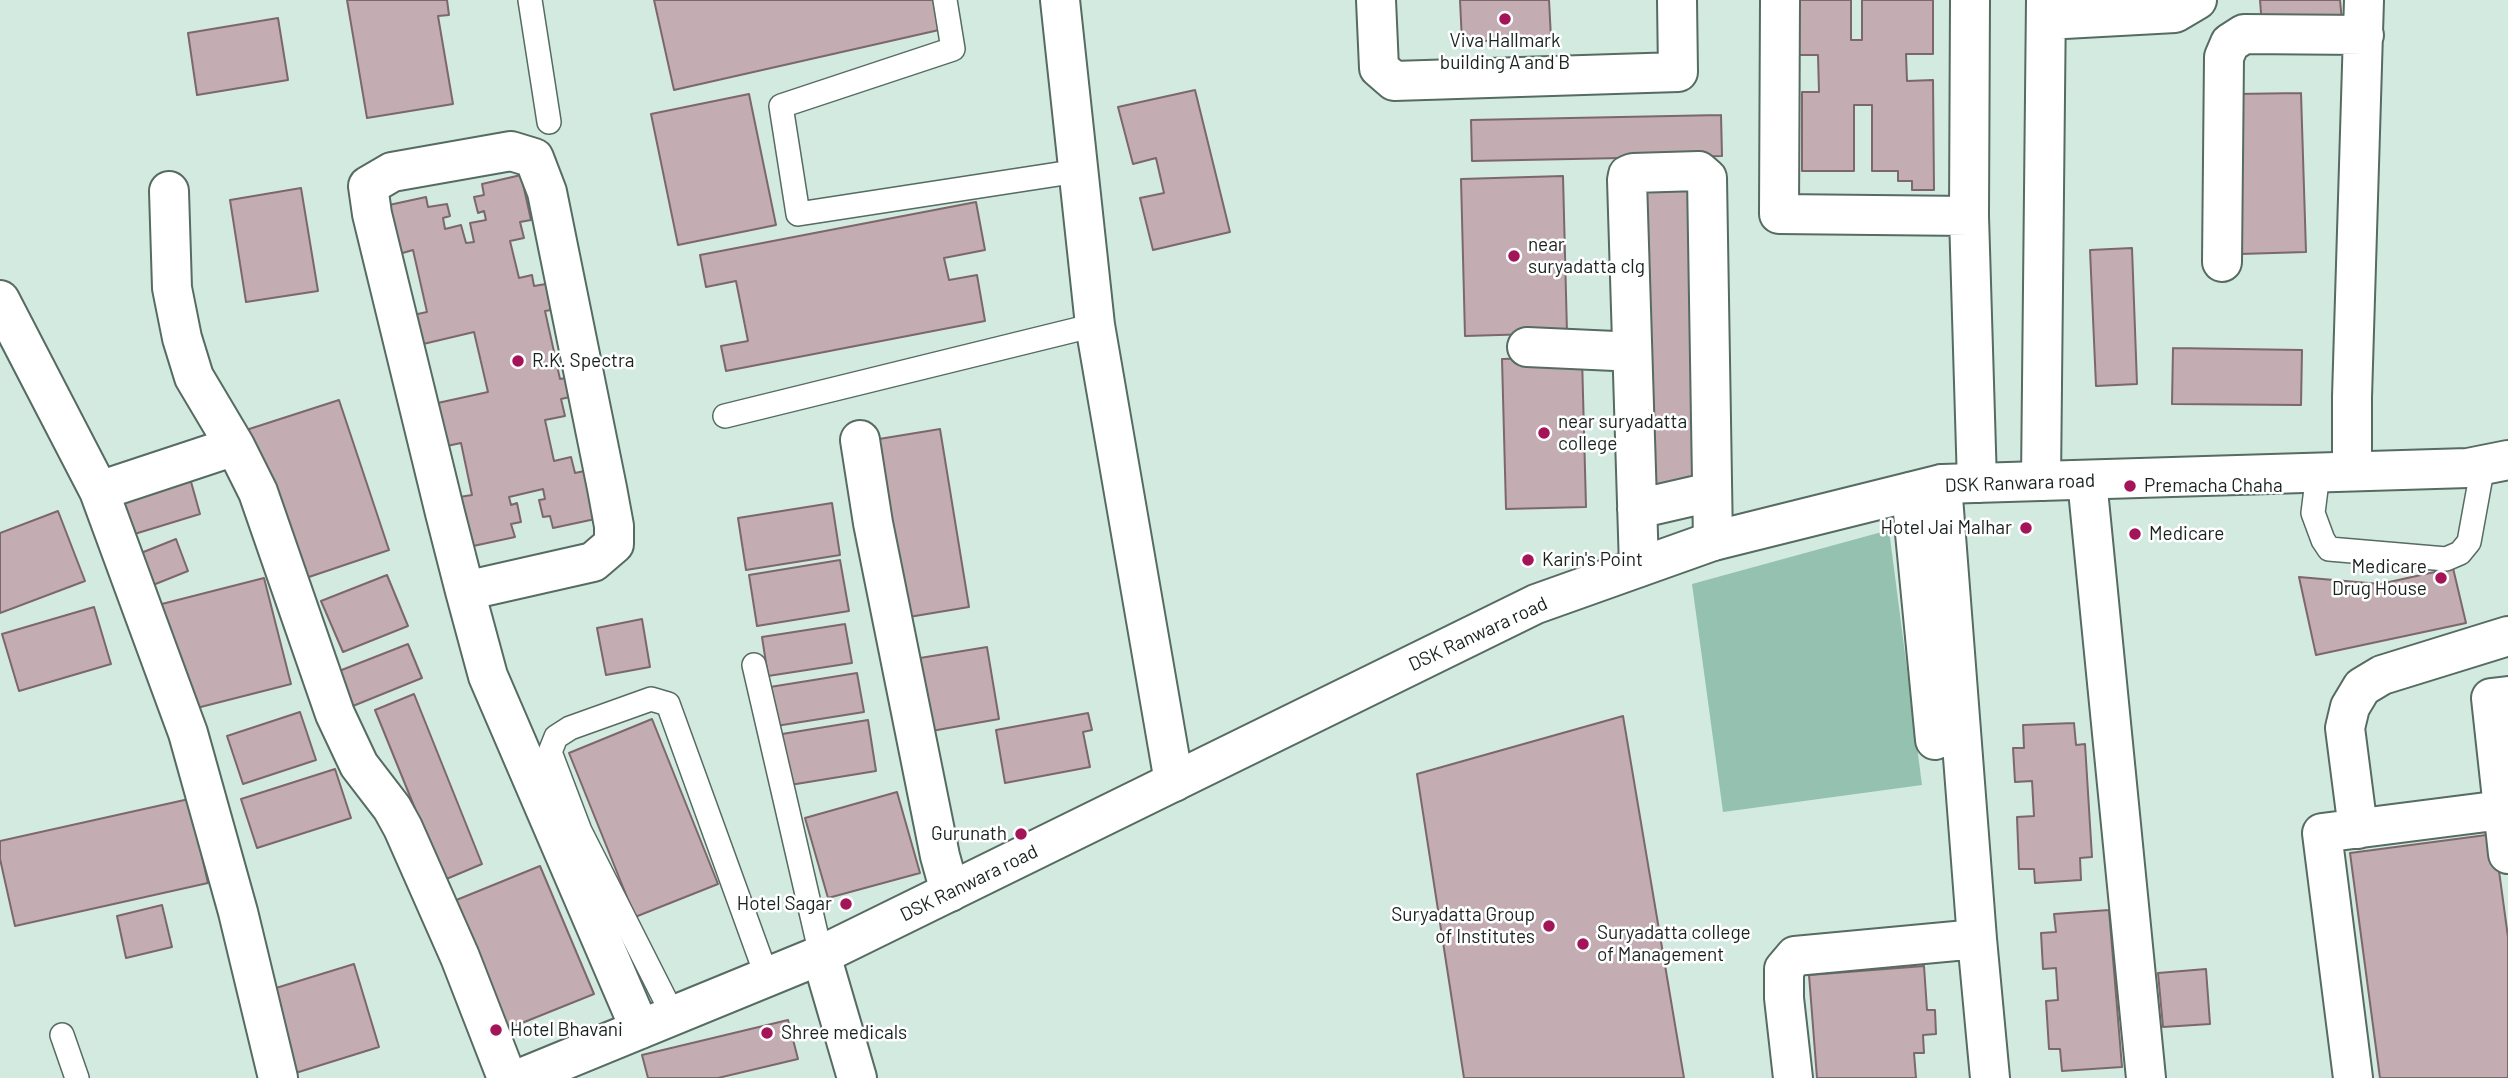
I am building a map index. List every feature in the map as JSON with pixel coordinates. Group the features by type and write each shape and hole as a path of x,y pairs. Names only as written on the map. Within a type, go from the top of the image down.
{"street":[{"path":"1059,0 1095,325 1174,782"},
{"path":"1376,0 1379,68 1394,81 1678,72 1677,0"},
{"path":"1780,0 1779,214 1969,216"},
{"path":"1970,0 1969,216 1943,486 1965,940 1990,1078"},
{"path":"2042,481 2046,10 2175,13 2197,0"},
{"path":"2222,262 2224,57 2230,43 2244,34 2364,18 2352,397 2335,472"},
{"path":"465,591 593,562 614,544 614,526 607,488 547,192 534,158 512,151 392,172 368,186 372,215 465,591 488,676 657,1022"},
{"path":"1630,570 1637,509 1627,180 1628,175 1633,173 1699,171 1706,178 1713,541"},
{"path":"1612,173 1615,351 1630,570"},
{"path":"169,191 172,288 182,338 194,377 235,446 258,492 335,714 359,765 392,808 403,828 460,957 507,1078"},
{"path":"0,300 99,491 188,733 238,912 278,1078"},
{"path":"1527,347 1615,351"},
{"path":"860,440 873,523 940,856 950,892"},
{"path":"99,491 235,446"},
{"name":"DSK Ranwara road","path":"521,1078 821,955 1536,604 1713,541 1943,486 2468,468 2495,463"},
{"path":"2087,480 2146,1078"},
{"path":"1637,509 1711,492"},
{"path":"2358,829 2345,728 2350,707 2362,687 2382,675 2508,636"},
{"path":"2508,696 2491,698 2508,854"},
{"path":"2353,1078 2322,834 2502,810"},
{"path":"1793,1078 1784,998 1784,969 1794,956 1965,940"},
{"path":"821,955 857,1078"}],"lane":[{"path":"530,0 549,122"},
{"path":"946,0 953,48 781,106 798,214 1078,171"},
{"path":"725,416 1095,325"},
{"path":"2335,472 2313,513 2329,549 2446,559 2460,553 2469,542 2495,463"},
{"path":"754,665 821,955"},
{"path":"657,1022 550,752 555,737 570,728 651,699 668,704 767,977"},
{"path":"62,1035 76,1078"}],"green space":[{"path":"1889,530 1922,785 1723,812 1692,584"}],"building":[{"path":"347,0 447,0 449,15 438,16 453,104 367,118"},
{"path":"654,0 933,0 939,30 674,90"},
{"name":"Viva Hallmark building A and B","path":"1460,0 1549,0 1551,38 1462,42"},
{"path":"1794,0 1851,0 1851,40 1862,40 1862,0 1933,0 1933,54 1906,54 1907,81 1933,80 1934,190 1912,190 1912,181 1898,181 1898,171 1872,171 1872,105 1854,105 1854,171 1802,171 1802,92 1819,92 1818,55 1794,55"},
{"path":"2260,0 2340,0 2342,21 2262,26"},
{"path":"278,18 288,80 197,95 188,33"},
{"path":"1195,90 1230,232 1153,250 1140,198 1164,193 1156,158 1133,164 1118,107"},
{"path":"2301,93 2306,252 2240,254 2236,94"},
{"path":"749,94 776,225 678,245 651,114"},
{"path":"1721,115 1722,156 1472,161 1471,120"},
{"name":"R.K. Spectra","path":"521,175 531,220 520,222 524,238 510,241 519,278 532,275 534,286 546,284 551,310 545,311 560,379 565,378 570,397 561,399 565,416 545,420 554,461 571,457 575,473 589,470 600,518 553,528 550,516 543,517 539,500 545,499 543,489 509,497 511,505 517,503 521,522 511,524 515,537 464,548 453,498 472,495 461,443 442,447 433,404 488,392 474,332 419,345 413,315 427,312 413,250 399,254 389,205 426,197 428,207 447,204 450,216 443,218 445,229 461,225 466,243 474,242 470,223 486,220 484,211 478,213 474,197 484,195 482,184"},
{"name":"near suryadatta clg","path":"1563,176 1567,333 1465,336 1461,179"},
{"path":"1696,176 1698,489 1650,494 1639,177"},
{"path":"301,188 318,291 246,302 230,200"},
{"path":"976,202 985,250 944,258 949,280 977,275 985,321 726,371 721,346 748,341 736,281 706,287 700,255"},
{"path":"2132,248 2137,384 2096,386 2090,250"},
{"path":"2173,348 2302,350 2301,405 2172,404"},
{"name":"near suryadatta college","path":"1582,357 1586,507 1506,509 1502,359"},
{"path":"339,400 389,550 294,582 243,431"},
{"path":"940,429 969,607 903,618 873,440"},
{"path":"188,471 200,514 128,536 115,493"},
{"path":"832,503 840,555 746,570 738,518"},
{"path":"58,511 85,581 0,613 0,533"},
{"path":"176,539 188,571 148,587 136,555"},
{"path":"840,560 849,611 757,626 749,575"},
{"path":"2453,568 2466,623 2316,655 2299,577 2380,584"},
{"path":"387,575 408,626 343,652 321,601"},
{"path":"264,578 291,684 181,712 154,606"},
{"path":"94,607 111,664 19,691 2,634"},
{"path":"642,619 650,667 606,675 597,628"},
{"path":"845,624 852,663 768,676 762,637"},
{"path":"408,644 422,678 348,708 334,673"},
{"path":"987,647 999,719 926,732 914,659"},
{"path":"857,673 864,712 776,726 770,687"},
{"path":"414,694 482,864 444,880 375,710"},
{"path":"300,712 316,760 243,784 227,736"},
{"path":"1088,713 1092,730 1083,732 1090,767 1005,783 996,730"},
{"name":"Suryadatta Group of Institutes","path":"1623,716 1684,1078 1464,1078 1417,774"},
{"path":"652,719 718,884 635,917 569,753"},
{"path":"868,720 876,771 790,785 782,734"},
{"path":"2074,723 2076,745 2085,744 2092,857 2080,858 2081,880 2035,883 2034,869 2019,869 2017,817 2034,816 2032,781 2015,782 2013,748 2024,748 2023,725"},
{"path":"335,769 351,818 257,848 241,799"},
{"path":"897,792 920,873 828,898 805,818"},
{"path":"189,799 208,883 15,926 0,859 0,841"},
{"path":"2494,834 2508,937 2508,1078 2380,1078 2350,853"},
{"path":"540,866 594,994 502,1031 449,903"},
{"path":"162,905 172,947 126,958 117,916"},
{"path":"2109,910 2122,1067 2062,1071 2060,1049 2049,1049 2046,1001 2058,1000 2056,968 2043,969 2041,933 2056,932 2054,914"},
{"path":"354,964 379,1047 289,1075 263,992"},
{"path":"1924,966 1927,1010 1935,1010 1936,1034 1923,1035 1924,1053 1914,1053 1916,1078 1817,1078 1809,975"},
{"path":"2206,969 2210,1024 2163,1027 2158,973"},
{"path":"788,1020 798,1059 718,1078 648,1078 642,1055"}],"place":[{"name":"Viva Hallmark building A and B","path":"1505,19"},
{"name":"near suryadatta clg","path":"1514,256"},
{"name":"R.K. Spectra","path":"518,361"},
{"name":"near suryadatta college","path":"1544,433"},
{"name":"Premacha Chaha","path":"2130,486"},
{"name":"Hotel Jai Malhar","path":"2026,528"},
{"name":"Medicare","path":"2135,534"},
{"name":"Karin's Point","path":"1528,560"},
{"name":"Medicare Drug House","path":"2441,578"},
{"name":"Gurunath","path":"1021,834"},
{"name":"Hotel Sagar","path":"846,904"},
{"name":"Suryadatta Group of Institutes","path":"1549,926"},
{"name":"Suryadatta college of Management","path":"1583,944"},
{"name":"Hotel Bhavani","path":"496,1030"},
{"name":"Shree medicals","path":"767,1033"}]}
